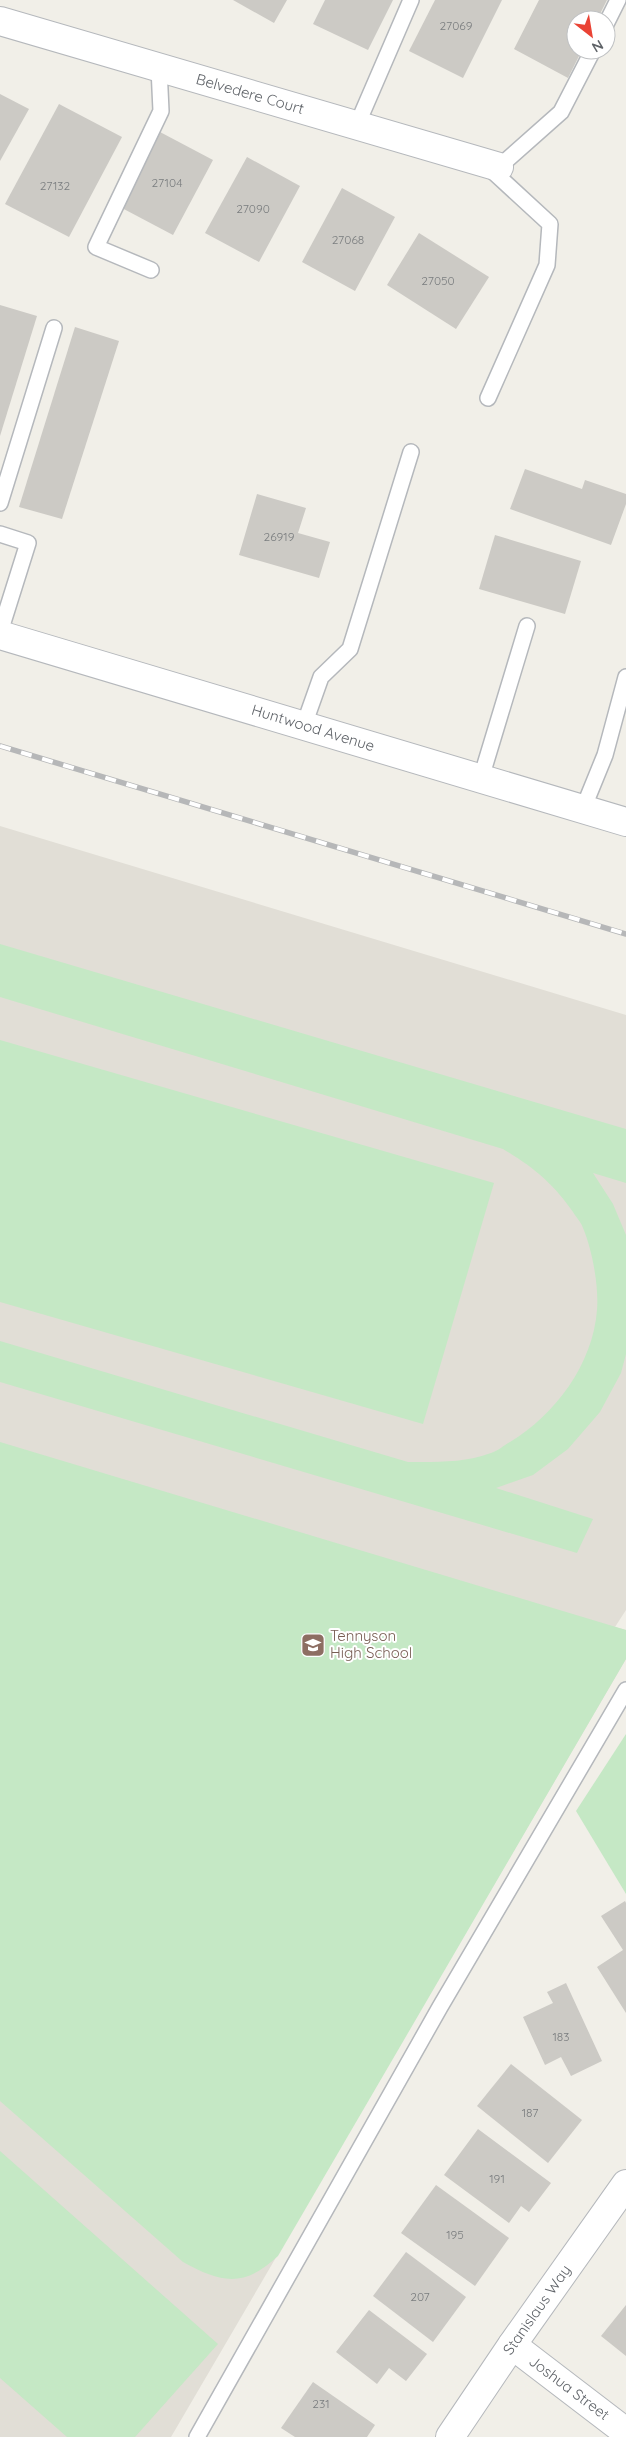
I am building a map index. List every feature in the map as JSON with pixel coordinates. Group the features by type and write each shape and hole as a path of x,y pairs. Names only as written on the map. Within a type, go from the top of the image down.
{"street":[{"name":"Belvedere Court","path":"0,21 491,164"},
{"name":"Huntwood Avenue","path":"0,634 626,822"},
{"name":"Stanislaus Way","path":"450,2437 512,2345 626,2184"},
{"name":"Joshua Street","path":"512,2345 626,2432"}],"lane":[{"path":"357,125 411,0"},
{"path":"488,398 546,265 550,224 491,164 561,112 588,60"},
{"path":"150,270 96,247 162,111 159,68"},
{"path":"0,503 54,328"},
{"path":"304,725 321,677 350,648 411,452"},
{"path":"0,534 28,543 0,634"},
{"path":"481,778 527,626"},
{"path":"583,809 604,755 626,677"},
{"path":"197,2437 440,2007 626,1690"}],"shaded area":[{"name":"Tennyson High School","path":"0,826 626,1015 626,1610 615,1627 626,1630 626,1659 171,2437 0,2437"}],"green space":[{"path":"0,944 626,1129 626,1183 593,1173 613,1204 626,1235 626,1354 621,1373 600,1412 568,1449 533,1475 496,1488 593,1519 577,1553 0,1382 0,1341 408,1462 460,1460 494,1452 526,1431 556,1403 580,1368 588,1350 594,1330 597,1300 592,1257 580,1222 550,1184 524,1162 503,1149 0,997"},
{"path":"0,1040 494,1183 423,1424 0,1302"},
{"path":"0,1442 626,1630 626,1659 278,2256 266,2266 243,2277 221,2278 183,2262 0,2101"},
{"path":"626,1734 626,1894 576,1811"},
{"path":"0,2151 218,2344 135,2437 67,2437 0,2378"}],"building":[{"path":"233,0 287,0 274,23"},
{"path":"325,0 393,0 368,50 313,24"},
{"path":"435,0 502,0 463,78 409,51"},
{"path":"539,0 607,0 602,10 566,10 566,60 577,60 568,78 514,49"},
{"path":"0,94 29,109 0,161"},
{"path":"59,104 122,137 69,237 5,204"},
{"path":"160,132 213,160 173,235 120,207"},
{"path":"247,157 300,186 259,262 205,233"},
{"path":"342,188 395,217 355,291 302,262"},
{"path":"419,233 489,277 456,329 387,285"},
{"path":"0,305 37,316 0,436"},
{"path":"75,327 119,341 62,519 19,507"},
{"path":"525,469 582,489 585,480 626,494 626,504 611,545 510,509"},
{"path":"257,494 306,508 298,533 330,542 319,578 239,555"},
{"path":"495,535 581,561 565,614 479,589"},
{"path":"625,1901 626,2013 597,1967 623,1950 601,1916"},
{"path":"566,1983 602,2061 571,2076 561,2057 545,2065 523,2017 553,2003 547,1992"},
{"path":"511,2064 582,2120 548,2163 477,2106"},
{"path":"478,2129 551,2183 529,2212 521,2206 509,2223 444,2175"},
{"path":"436,2185 509,2238 475,2286 401,2233"},
{"path":"406,2252 466,2297 433,2342 373,2296"},
{"path":"626,2305 626,2356 601,2336"},
{"path":"369,2310 427,2354 406,2381 389,2368 377,2384 336,2352"},
{"path":"313,2382 375,2425 367,2437 295,2437 281,2428"}],"railway":[{"path":"0,746 626,934"}],"place":[{"name":"Tennyson High School","path":"313,1645"}]}
